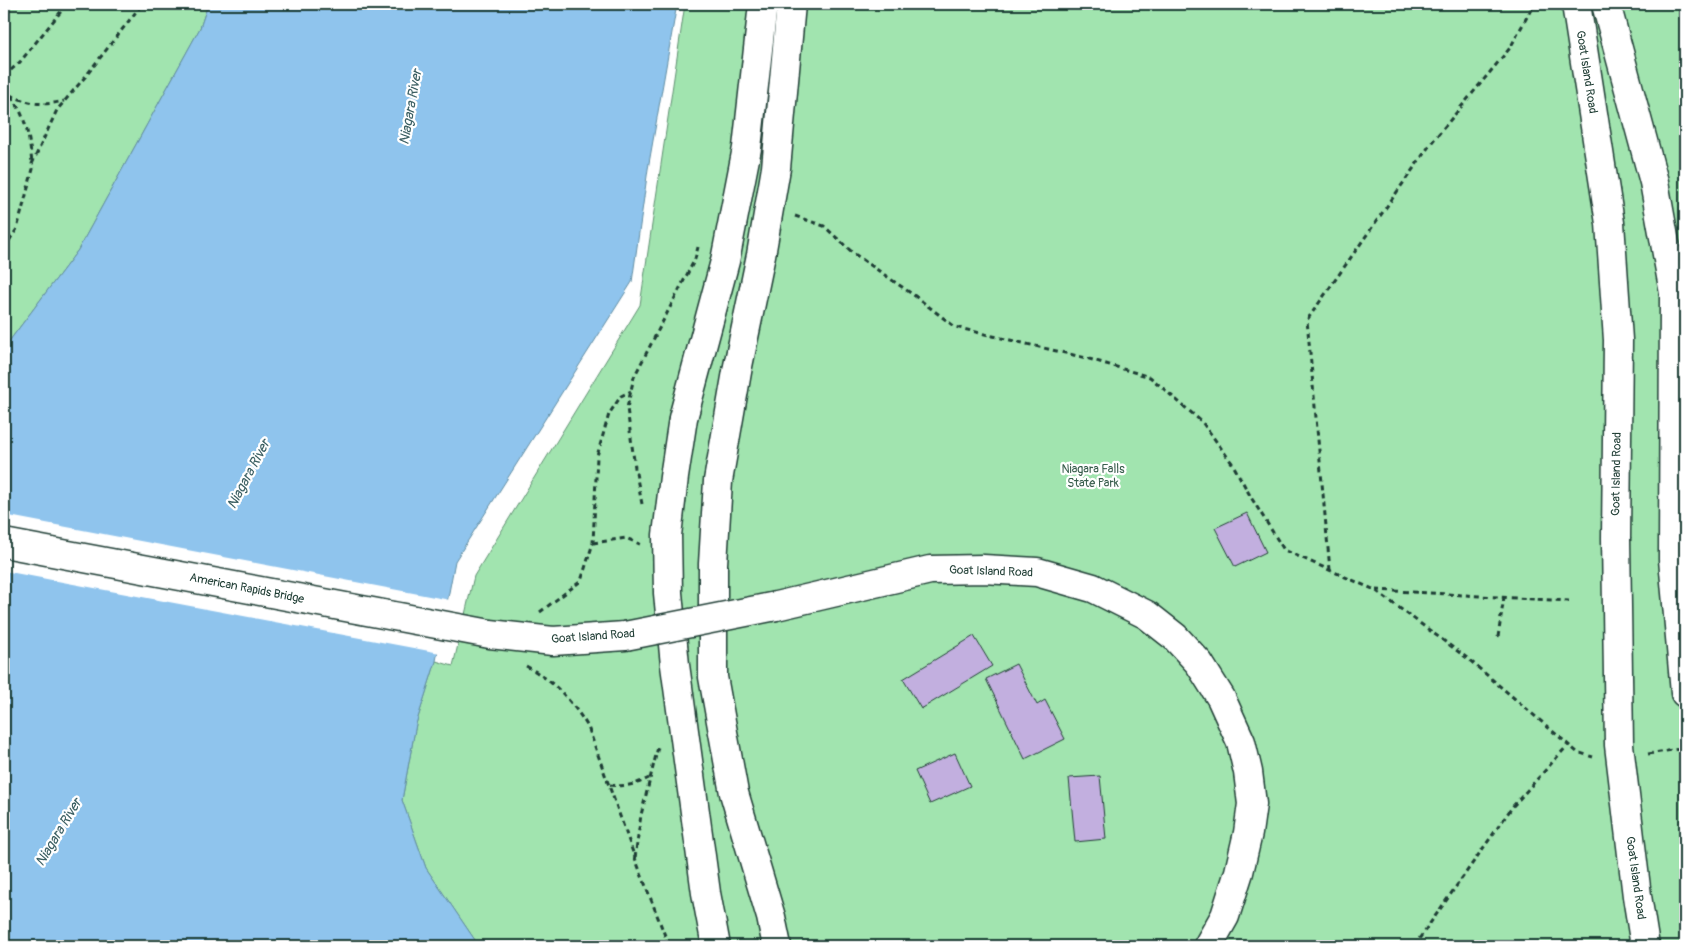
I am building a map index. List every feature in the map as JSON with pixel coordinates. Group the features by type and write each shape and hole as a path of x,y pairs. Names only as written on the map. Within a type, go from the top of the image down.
{"street":[{"path":"716,946 705,884 675,665 668,594 667,535 683,418 725,261 747,148 763,4"},
{"path":"777,946 772,917 734,793 713,677 712,564 718,481 776,168 791,4"},
{"name":"Goat Island Road","path":"1576,4 1610,223 1618,340 1616,538 1620,759 1637,896 1646,946"},
{"path":"1606,4 1654,182 1674,293 1673,559 1685,693"},
{"name":"American Rapids Bridge","path":"4,543 490,634"},
{"name":"Goat Island Road","path":"490,634 553,641 624,636 776,606 930,570 983,569 1037,572 1093,588 1147,615 1175,637 1199,663 1225,707 1241,742 1248,772 1252,804 1248,833 1239,872 1225,916 1208,946"},
{"path":"772,917 796,946"}],"path":[{"path":"4,76 20,62 67,4"},
{"path":"32,164 57,110 103,54 139,8 140,4"},
{"path":"1330,570 1307,320 1432,142 1510,48 1534,4"},
{"path":"4,91 16,103 30,139 33,169 17,229 4,248"},
{"path":"9,95 26,102 51,104 65,100"},
{"path":"770,207 824,226 853,253 955,327 1086,358 1150,377 1202,422 1232,463 1284,550 1375,590 1467,658 1577,752 1604,761 1685,748"},
{"path":"534,617 581,581 593,543 597,456 609,414 621,396 631,391"},
{"path":"593,543 626,538 643,545"},
{"path":"1375,590 1569,601"},
{"path":"1498,637 1504,597"},
{"path":"523,665 541,674 562,690 588,727 669,946"},
{"path":"635,858 641,815 658,744"},
{"path":"1414,946 1513,806 1568,745"},
{"path":"610,786 623,787 650,778"}],"green space":[{"path":"4,4 208,4 200,28 78,250 4,348"},
{"name":"Niagara Falls State Park","path":"685,4 1685,4 1685,946 479,946 426,868 402,800 416,724 436,661 453,666 474,576 640,305"}],"water":[{"name":"Niagara River","path":"208,4 677,4 648,169 632,282 455,561 436,661 416,724 402,800 426,868 479,946 4,946 4,348 78,250 200,28"}],"pier":[{"path":"4,515 450,600 440,653 4,571"}],"building":[{"path":"1247,513 1266,552 1235,567 1215,528"},
{"path":"974,636 992,666 921,709 903,679"},
{"path":"1016,664 1037,705 1045,700 1065,739 1025,759 986,679"},
{"path":"955,753 970,786 930,804 915,771"},
{"path":"1100,776 1106,839 1075,842 1069,778"}]}
